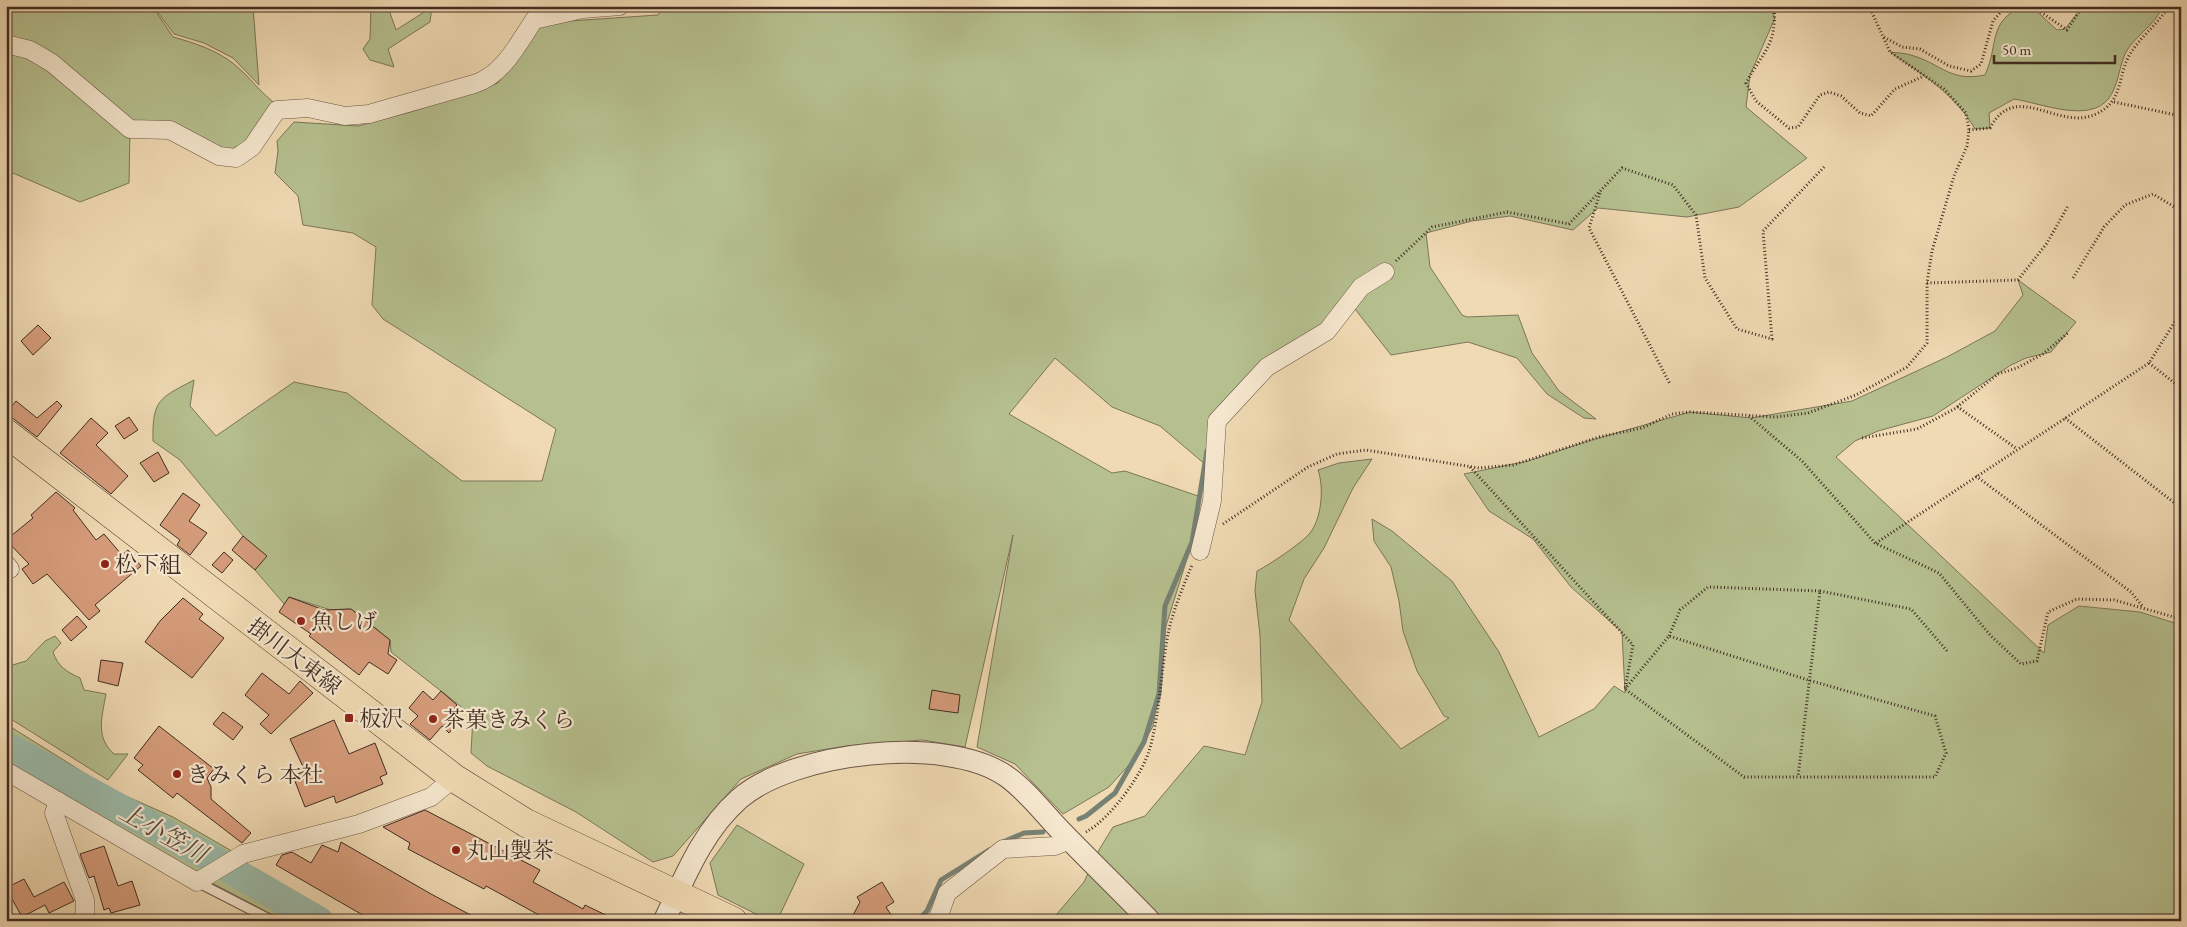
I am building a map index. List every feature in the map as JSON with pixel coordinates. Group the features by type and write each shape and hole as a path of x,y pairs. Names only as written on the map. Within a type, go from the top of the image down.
{"main road":[{"name":"掛川大東線","path":"6,433 454,778 526,823 733,921"}],"street":[{"path":"6,44 30,50 52,63 130,129 170,130 219,156 236,158 252,147 277,110 308,108 345,116 369,114 474,84 487,80 502,65 534,20 583,9 620,6"},
{"path":"1200,551 1212,501 1217,420 1267,368 1327,331 1361,287 1385,272"},
{"path":"664,921 701,845 714,825 740,798 766,780 812,764 866,754 924,751 967,758 1005,775 1150,921"},
{"path":"6,771 58,801 203,878 243,854 359,824 431,797 454,778"},
{"path":"58,801 54,813 86,900 86,914 81,921"},
{"path":"937,921 947,893 1003,849 1055,846 1070,840"}],"lane":[{"path":"203,878 273,921"}],"path":[{"path":"1774,6 1776,25 1770,47 1746,83 1756,101 1789,128 1798,128 1820,95 1829,92 1840,96 1860,113 1871,116 1896,89 1925,76"},
{"path":"1070,840 1096,826 1115,807 1132,783 1150,749 1169,632 1195,558 1222,525 1308,467 1337,454 1366,450 1479,468 1513,465 1599,437 1642,428 1672,414 1690,412 1776,417 1808,413 1856,395 1906,367 1927,343 1927,282 1935,241 1954,176 1967,146 1969,130 1966,113 1944,89 1890,52 1869,6"},
{"path":"1883,36 1902,47 1920,50 1950,66 1971,72 1981,64 1993,21 2006,6"},
{"path":"2032,6 2067,30 2083,6"},
{"path":"1969,130 1990,128 1996,117 2007,109 2016,106 2038,108 2057,116 2076,119 2096,114 2114,102 2130,54 2161,19 2169,6"},
{"path":"2114,102 2179,116 2181,107"},
{"path":"1385,272 1432,227 1507,212 1569,224 1622,168 1673,185 1696,215 1705,278 1737,329 1772,339 1763,231 1825,166"},
{"path":"1600,191 1589,228 1670,384"},
{"path":"2073,278 2104,227 2125,205 2154,194 2181,211"},
{"path":"1927,282 2018,280 2047,243 2068,206"},
{"path":"1875,543 2149,363 2181,312"},
{"path":"1862,438 1917,429 1954,409 1998,374 2017,368 2043,354 2068,333"},
{"path":"2149,363 2181,388"},
{"path":"1954,409 1958,407 2016,449"},
{"path":"1749,416 1802,461 1875,543 1939,573 1990,635 2021,664 2037,661 2048,612 2077,599 2114,600 2181,619"},
{"path":"2065,417 2181,508"},
{"path":"1470,466 1633,645 1625,689"},
{"path":"1976,476 2131,592 2143,607"},
{"path":"1625,689 1669,636 1680,610 1708,587 1820,591 1911,609 1948,652"},
{"path":"1798,777 1820,591"},
{"path":"1625,689 1744,777 1935,777 1946,752 1935,716 1808,680 1669,636"}],"green space":[{"path":"6,6 152,6 173,37 205,48 227,59 239,68 273,102 249,140 228,151 136,123 6,42"},
{"path":"153,6 253,6 259,85 233,58 204,43 174,34"},
{"path":"371,6 394,6 390,13 396,30 432,7 430,22 388,49 394,67 370,60 363,49 370,39"},
{"path":"664,6 1769,6 1775,18 1750,75 1746,107 1807,158 1739,207 1687,217 1598,208 1573,230 1510,216 1472,221 1426,233 1430,267 1462,315 1467,317 1518,315 1532,353 1559,391 1596,419 1584,418 1547,394 1517,358 1468,342 1391,355 1355,309 1267,367 1217,420 1213,471 1160,426 1112,407 1055,358 1009,414 1112,473 1125,471 1198,496 1195,533 1166,626 1161,678 1153,726 1137,756 1109,787 1063,814 1015,764 977,747 1013,535 965,747 922,740 846,746 797,754 741,779 673,856 653,862 576,812 487,766 471,753 473,716 391,652 390,640 351,609 331,610 289,597 285,605 255,570 243,536 180,460 153,441 153,427 154,416 160,402 173,391 194,380 190,406 216,436 294,382 347,393 462,481 542,481 556,429 383,319 372,305 376,247 353,233 303,225 298,196 275,173 278,151 277,141 294,122 358,126 414,111 498,83 540,23 658,15"},
{"path":"2023,6 2031,6 2057,30 2065,29 2083,6 2163,6 2155,20 2133,42 2125,54 2112,93 2101,106 2090,110 2064,110 2014,99 1989,113 1990,128 1975,129 1958,105 1948,95 1890,52 1914,56 1947,72 1963,76 1985,75 1999,27 2012,12"},
{"path":"6,44 52,63 130,129 129,183 80,202 13,173 6,186"},
{"path":"2018,280 2076,322 2051,352 2026,358 2011,365 1933,416 1878,431 1855,441 1836,457 2044,653 2048,625 2079,606 2140,612 2181,625 2181,921 1051,921 1084,882 1099,850 1113,827 1145,816 1204,746 1245,755 1262,702 1260,635 1255,591 1257,571 1300,542 1314,527 1321,502 1321,485 1318,470 1339,463 1372,459 1353,488 1324,548 1304,579 1289,620 1401,749 1449,718 1444,716 1417,671 1403,631 1399,601 1391,567 1374,541 1372,519 1392,531 1452,581 1499,652 1539,737 1594,709 1614,686 1625,693 1622,632 1571,587 1533,539 1489,511 1464,474 1528,461 1588,441 1690,412 1751,418 1852,401 1947,357 1995,331 2023,295"},
{"path":"55,636 61,643 53,652 60,665 80,678 84,690 106,694 101,726 104,741 114,754 128,754 108,780 6,716 6,667 26,661 45,641"},
{"path":"6,724 110,789 173,817 230,850 256,872 342,921 284,921 193,873 6,768"},
{"path":"737,825 804,864 777,921 770,921 718,895 710,863"}],"building":[{"path":"38,325 51,338 33,355 21,341"},
{"path":"16,401 37,418 57,401 62,406 37,437 6,413"},
{"path":"129,417 138,430 124,439 115,426"},
{"path":"91,418 108,433 96,445 128,476 111,494 60,453"},
{"path":"158,452 169,473 154,482 140,463"},
{"path":"56,492 75,508 73,510 96,540 104,534 122,555 128,550 141,566 95,605 100,611 89,620 47,574 33,584 22,569 29,564 6,540 33,518 31,515"},
{"path":"183,493 200,505 189,521 207,533 190,555 177,545 180,540 160,525"},
{"path":"243,536 267,556 255,570 232,550"},
{"path":"224,552 233,560 222,573 212,565"},
{"path":"289,597 324,610 351,609 390,640 388,654 397,660 388,674 369,662 359,675 309,636 311,634 279,612"},
{"path":"183,598 203,614 199,619 224,638 192,678 145,642 160,621"},
{"path":"77,616 87,627 71,641 62,630"},
{"path":"101,660 123,663 118,686 98,681"},
{"path":"262,673 289,694 300,681 313,693 271,734 260,724 269,715 245,695"},
{"path":"932,690 960,695 958,713 929,709"},
{"name":"茶菓きみくら","path":"423,691 433,700 441,691 457,705 448,715 457,723 449,733 442,726 430,740 410,724 418,716 409,708"},
{"path":"223,712 243,727 233,740 213,724"},
{"path":"334,720 349,754 375,743 387,774 380,777 383,784 336,803 334,796 305,807 293,776 305,771 290,739"},
{"name":"きみくら 本社","path":"159,726 214,769 207,778 211,787 211,799 251,833 242,843 177,793 173,798 138,770 143,765 134,758"},
{"path":"425,810 540,870 533,882 583,909 585,905 618,921 550,921 486,886 484,889 408,849 410,843 383,827"},
{"path":"341,842 482,921 373,921 276,865 282,855 292,852 311,863 322,845 338,852"},
{"path":"104,846 118,886 132,881 140,905 111,913 109,908 104,910 94,876 89,878 80,854"},
{"path":"24,879 34,897 64,882 74,901 49,913 45,905 22,917 6,888"},
{"path":"882,882 894,902 886,907 895,921 850,921 860,902 857,897"}],"waterway":[{"path":"1079,819 1086,816 1115,793 1144,742 1159,694 1165,606 1192,542 1207,451"},
{"name":"上小笠川","path":"6,746 207,856 319,921"},
{"path":"1003,842 1024,833 1043,832"},
{"path":"917,921 927,911 941,880 989,850"}],"place":[{"name":"松下組","path":"105,564"},
{"name":"魚しげ","path":"301,621"},
{"name":"板沢","path":"349,718"},
{"name":"茶菓きみくら","path":"433,719"},
{"name":"きみくら 本社","path":"177,774"},
{"name":"丸山製茶","path":"456,850"}]}
